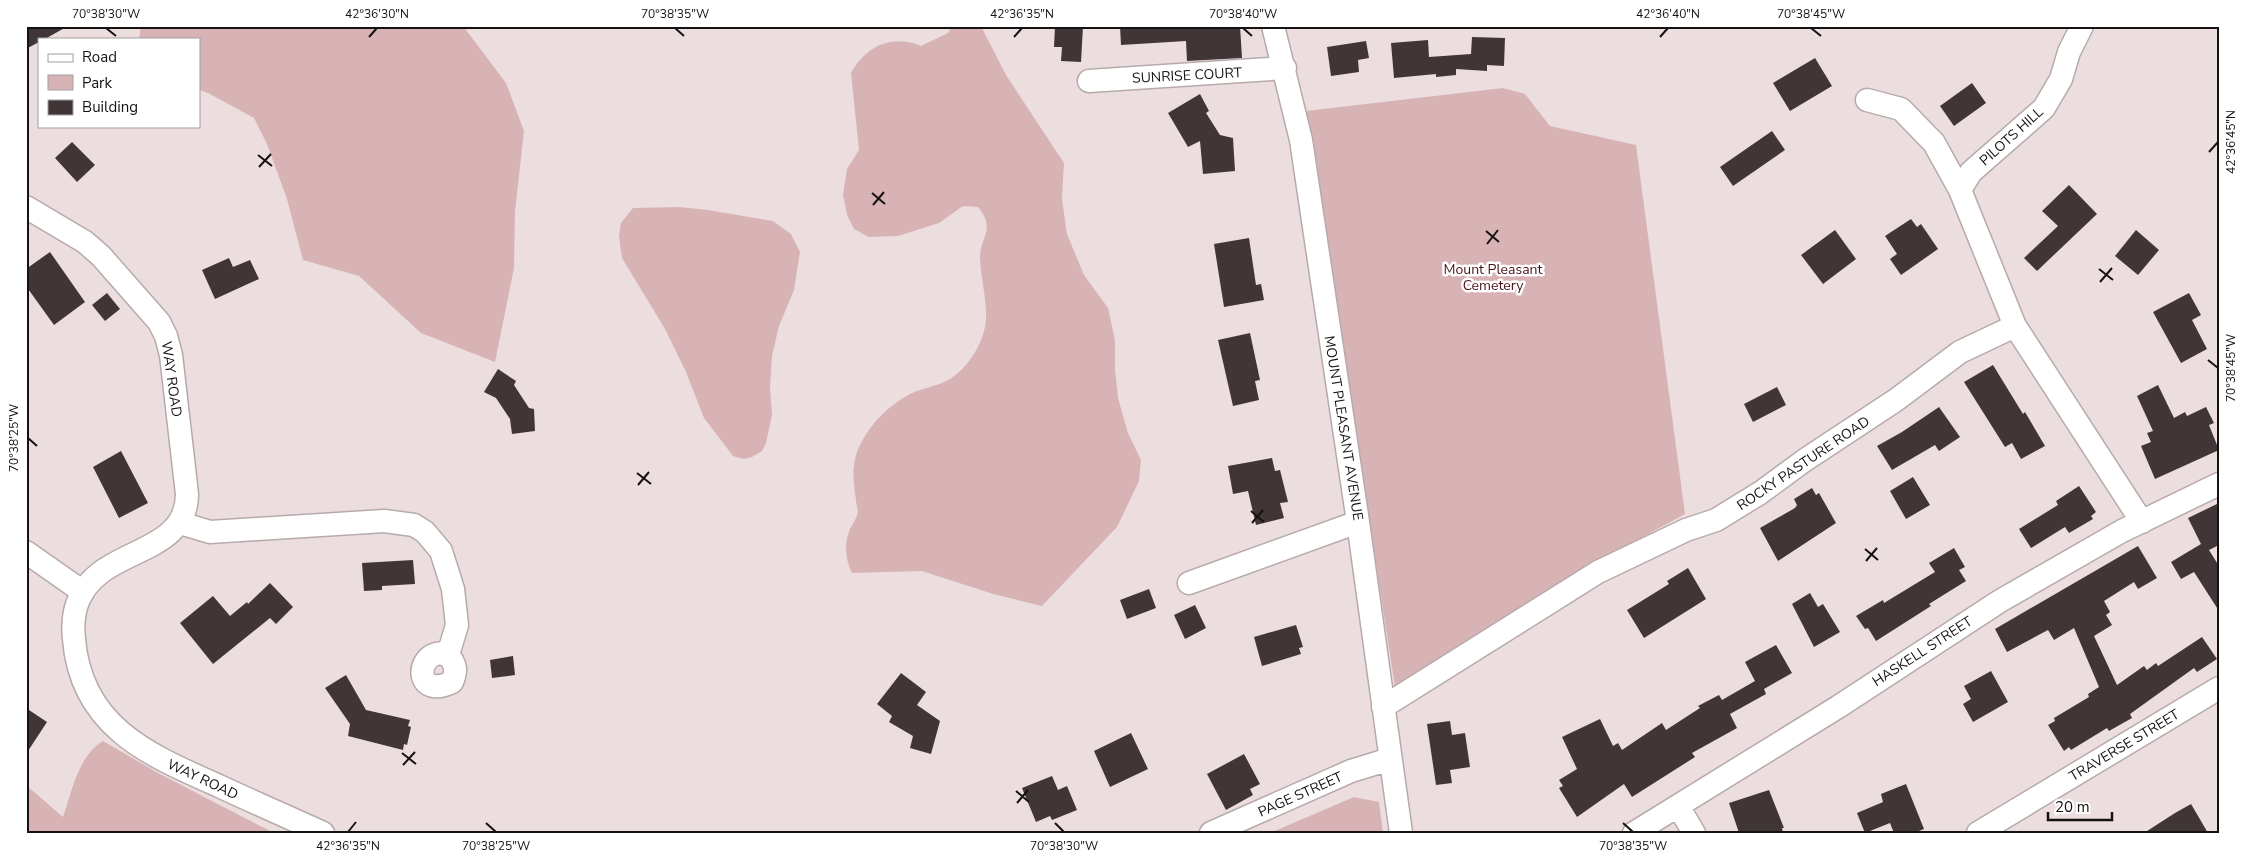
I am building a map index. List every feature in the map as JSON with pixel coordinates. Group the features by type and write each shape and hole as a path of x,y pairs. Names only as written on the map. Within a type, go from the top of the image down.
{"street":[{"name":"MOUNT PLEASANT AVENUE","path":"1274,26 1301,140 1358,522 1401,833"},
{"path":"2061,26 2069,52"},
{"name":"PILOTS HILL","path":"1960,190 1971,172 2044,108 2061,80 2069,52 2082,26"},
{"name":"SUNRISE COURT","path":"1090,81 1285,68"},
{"path":"1867,100 1901,109 1934,143 1960,190 2015,326 2142,522"},
{"name":"WAY ROAD","path":"26,208 93,248 148,308 162,329 171,355 187,505 180,524 169,535 108,567 96,576 74,607 74,645 80,670 95,704 119,732 139,748 173,766 323,833"},
{"name":"ROCKY PASTURE ROAD","path":"1383,707 1598,572 1686,530 1716,520 1760,493 1805,460 1896,400 1960,352 2015,326"},
{"name":"HASKELL STREET","path":"1634,833 1838,707 2000,600 2122,530 2219,484"},
{"path":"180,524 210,532 384,521 414,525 425,532 441,551 453,589 457,625 448,655"},
{"path":"1190,583 1358,522"},
{"path":"26,552 83,592"},
{"name":"TRAVERSE STREET","path":"1978,833 2219,688"},
{"name":"PAGE STREET","path":"1211,833 1351,771 1390,759"},
{"path":"1678,806 1694,833"}],"green space":[{"path":"141,26 463,26 506,83 524,131 515,211 514,268 495,362 421,333 359,276 303,260 287,199 267,144 254,118 200,90 200,38 139,38"},
{"path":"952,26 981,26 1006,75 1064,163 1062,199 1067,234 1084,275 1108,308 1115,340 1118,398 1128,433 1141,460 1139,481 1117,527 1042,606 993,594 922,571 852,573 847,557 846,545 848,534 858,512 854,486 854,465 857,452 864,437 887,410 902,399 914,392 942,383 958,373 972,357 982,339 986,320 980,252 987,228 984,215 978,207 963,206 939,223 898,236 869,237 854,229 847,215 843,195 847,169 859,150 851,73 872,49 890,42 900,41 921,46 948,33"},
{"name":"Mount Pleasant Cemetery","path":"1503,88 1525,94 1550,126 1636,145 1685,514 1593,564 1395,687 1306,111"},
{"path":"679,207 773,221 791,234 800,252 794,290 779,326 772,356 770,387 772,415 766,443 762,451 752,457 743,459 733,456 704,418 686,372 665,329 622,258 619,236 621,223 633,208"},
{"path":"103,741 158,773 274,833 26,833 26,785 63,817 73,785 82,765 94,748"},
{"path":"1354,797 1379,802 1383,833 1270,833"}],"building":[{"path":"26,26 68,26 47,38 38,38 38,43 26,49"},
{"path":"1055,26 1083,26 1081,62 1061,61 1062,47 1054,47"},
{"path":"1120,26 1240,26 1242,58 1187,61 1186,41 1121,45"},
{"path":"1472,37 1505,38 1504,66 1487,65 1487,71 1456,69 1456,75 1436,77 1436,74 1394,78 1391,43 1428,40 1429,57 1471,54"},
{"path":"1366,41 1369,58 1358,60 1359,72 1331,76 1327,47"},
{"path":"1815,58 1832,86 1790,111 1773,83"},
{"path":"1972,83 1986,103 1954,126 1940,106"},
{"path":"1200,94 1209,111 1206,113 1220,135 1233,138 1235,171 1203,174 1200,141 1188,147 1168,113"},
{"path":"1772,131 1785,150 1733,186 1720,167"},
{"path":"72,142 95,165 77,182 55,158"},
{"path":"2069,185 2097,214 2037,271 2024,258 2058,226 2042,211"},
{"path":"1911,219 1917,227 1921,224 1938,249 1901,275 1890,259 1897,254 1885,236"},
{"path":"1835,230 1856,259 1823,284 1801,255"},
{"path":"2136,230 2159,250 2138,275 2115,256"},
{"path":"1249,238 1256,285 1261,284 1264,300 1224,307 1214,244"},
{"path":"50,252 85,302 54,325 26,286 26,269"},
{"path":"229,258 233,267 250,260 259,279 215,299 202,270"},
{"path":"107,293 120,309 105,321 92,305"},
{"path":"2189,293 2201,315 2192,320 2207,349 2181,363 2153,312"},
{"path":"1250,333 1260,380 1255,381 1259,400 1233,406 1218,340"},
{"path":"1993,365 2023,414 2025,412 2045,446 2021,459 2012,443 2005,447 1964,382"},
{"path":"498,369 516,381 514,385 529,408 534,409 535,431 512,434 510,419 496,398 484,392"},
{"path":"2158,385 2174,418 2185,412 2187,416 2206,407 2214,423 2209,425 2219,450 2155,479 2141,446 2151,442 2147,433 2153,431 2137,396"},
{"path":"1777,387 1786,405 1753,422 1744,404"},
{"path":"1939,407 1960,437 1939,451 1935,445 1892,470 1877,446"},
{"path":"121,451 148,503 119,518 93,467"},
{"path":"1272,458 1275,471 1280,470 1288,502 1280,503 1284,518 1256,525 1248,491 1233,494 1228,466"},
{"path":"1913,477 1930,505 1906,519 1890,491"},
{"path":"2079,486 2096,512 2091,516 2093,519 2069,533 2065,527 2031,548 2019,529 2058,505 2056,501"},
{"path":"1812,488 1816,495 1819,493 1836,523 1778,561 1760,528 1795,508 1797,505 1794,499"},
{"path":"2219,503 2219,545 2209,550 2219,566 2219,611 2194,572 2181,579 2171,562 2201,544 2188,518"},
{"path":"2138,546 2157,578 2138,589 2134,582 2104,601 2110,612 2106,615 2112,625 2094,636 2117,685 2144,666 2147,670 2156,663 2158,666 2202,637 2217,659 2197,672 2194,668 2130,714 2132,718 2109,731 2107,728 2071,750 2069,747 2064,751 2048,725 2055,721 2054,718 2089,697 2088,694 2099,687 2074,628 2054,640 2048,630 2007,652 1995,629"},
{"path":"1954,548 1965,567 1959,570 1966,581 1876,641 1868,628 1865,629 1856,616 1883,600 1884,603 1935,572 1929,563"},
{"path":"413,560 415,584 382,586 382,590 364,591 362,563"},
{"path":"1688,568 1706,599 1644,638 1627,610 1669,584 1667,581"},
{"path":"270,583 293,607 276,624 270,618 213,664 180,623 213,596 230,616 247,602 248,604"},
{"path":"1149,589 1156,608 1127,619 1120,600"},
{"path":"1810,593 1818,607 1823,604 1840,632 1814,647 1792,604"},
{"path":"1195,605 1206,628 1185,639 1174,615"},
{"path":"1296,625 1303,647 1299,648 1301,654 1262,666 1254,637"},
{"path":"1776,645 1792,673 1764,689 1766,694 1730,714 1737,728 1692,753 1695,757 1632,797 1624,784 1577,817 1559,788 1563,786 1559,780 1577,769 1562,737 1600,719 1613,746 1618,743 1622,750 1662,723 1666,730 1700,708 1698,706 1719,695 1722,700 1755,681 1745,662"},
{"path":"513,656 515,675 492,678 490,660"},
{"path":"1991,671 2008,702 1973,722 1963,704 1971,699 1964,686"},
{"path":"901,673 926,692 917,705 940,721 931,754 910,748 913,736 889,722 892,716 877,704"},
{"path":"346,675 366,710 410,720 408,726 411,727 407,745 404,744 403,750 348,736 350,724 325,688"},
{"path":"26,708 47,722 26,754"},
{"path":"1450,721 1452,735 1465,733 1470,767 1450,770 1452,783 1436,785 1427,724"},
{"path":"1131,733 1148,769 1110,787 1094,751"},
{"path":"1244,754 1260,784 1250,789 1253,795 1226,810 1207,774"},
{"path":"1052,776 1058,790 1067,786 1077,810 1052,820 1050,816 1036,822 1022,788"},
{"path":"1906,784 1924,829 1914,833 1894,833 1890,823 1865,833 1857,813 1883,802 1881,794"},
{"path":"1769,790 1784,828 1782,828 1783,833 1739,833 1729,803"},
{"path":"2191,804 2208,833 2144,833 2175,813"}]}
